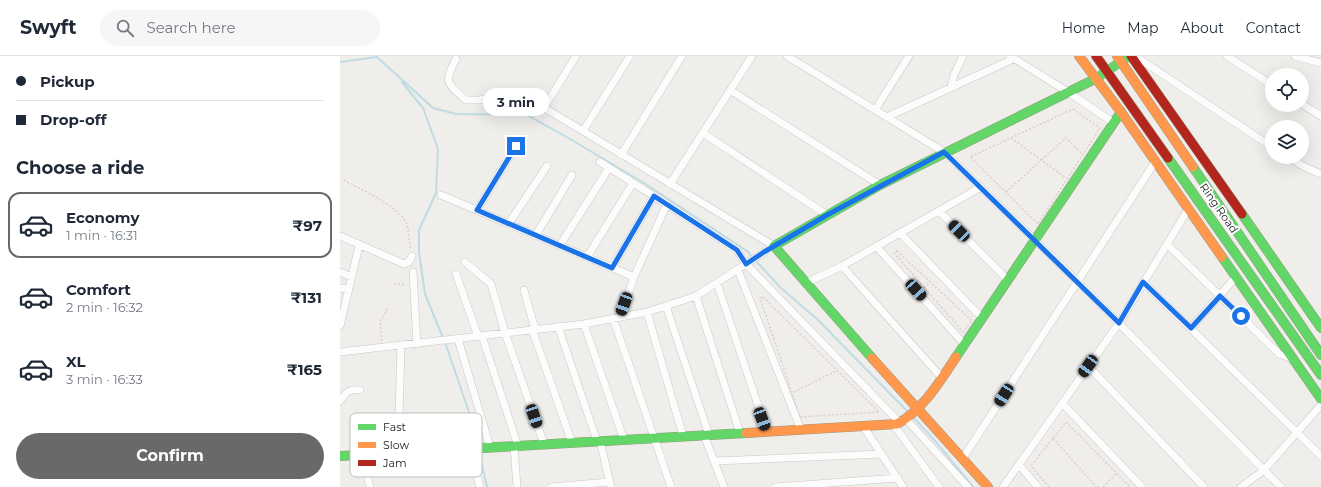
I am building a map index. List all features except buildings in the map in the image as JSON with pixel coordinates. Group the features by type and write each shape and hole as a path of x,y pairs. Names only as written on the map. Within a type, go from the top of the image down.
{"main road":[{"path":"1078,56 1097,78 1321,399"},
{"name":"Ring Road","path":"1096,56 1321,375"},
{"path":"988,487 963,458 906,418 808,282 774,246 880,185 944,152 1097,78 1108,71 1119,59 1130,56 1321,328"},
{"name":"Ring Road","path":"1119,59 1321,355"},
{"path":"482,447 863,426 906,418 942,378 1121,112"},
{"path":"340,456 350,456"}],"street":[{"path":"544,108 576,56"},
{"path":"582,131 630,56"},
{"path":"621,155 682,56"},
{"path":"670,184 752,56"},
{"path":"787,56 944,152 1077,281 1281,487"},
{"path":"875,110 909,56"},
{"path":"951,87 954,75 964,56"},
{"path":"1135,56 1265,142"},
{"path":"1227,56 1265,80"},
{"path":"1295,56 1321,63"},
{"path":"887,117 1011,57 1068,92 1114,124"},
{"path":"340,352 384,346 438,342 584,324 646,312 696,296 774,246 544,108 516,94 479,100 466,100 449,83 447,76 456,59"},
{"path":"730,90 880,185"},
{"path":"1309,108 1321,116"},
{"path":"703,133 827,215"},
{"path":"477,210 516,146"},
{"path":"600,162 737,250 906,418 968,487"},
{"path":"963,458 1155,162"},
{"path":"1300,164 1321,174"},
{"path":"509,223 547,166"},
{"path":"560,246 609,168"},
{"path":"536,235 572,175"},
{"path":"587,257 633,183"},
{"path":"808,282 842,266 981,187"},
{"path":"441,195 634,277"},
{"path":"612,268 654,196"},
{"path":"667,204 616,318 671,487"},
{"path":"1003,487 1119,323 1188,208"},
{"path":"939,211 1008,280"},
{"path":"900,233 982,318"},
{"path":"340,236 359,246 404,264 409,262 412,256"},
{"path":"1167,244 1276,351 1293,359"},
{"path":"340,326 359,246"},
{"path":"876,246 965,345"},
{"path":"465,262 491,284 505,333 544,444"},
{"path":"842,266 942,378"},
{"path":"738,270 801,430"},
{"path":"340,272 351,277"},
{"path":"413,272 417,344"},
{"path":"456,274 480,336 516,446 517,487"},
{"path":"1191,328 1236,277"},
{"path":"1143,282 1321,456"},
{"path":"717,283 767,432"},
{"path":"340,288 348,290"},
{"path":"524,290 534,329 572,443"},
{"path":"696,296 740,433"},
{"path":"666,306 714,461 724,487"},
{"path":"646,312 683,436"},
{"path":"584,324 624,440"},
{"path":"551,487 610,484 599,441 558,326"},
{"path":"456,339 478,413"},
{"path":"399,413 401,345"},
{"path":"1088,366 1204,487"},
{"path":"340,401 346,392 360,390"},
{"path":"1062,403 1142,487"},
{"path":"1241,487 1264,470 1321,405"},
{"path":"906,418 939,487"},
{"path":"863,426 903,487"},
{"path":"482,427 488,447"},
{"path":"714,461 882,454"},
{"path":"1019,465 1038,487"},
{"path":"368,477 370,487"},
{"path":"477,477 480,487"},
{"path":"775,487 898,478"}],"path":[{"path":"1038,224 970,156 1073,109 1100,128"},
{"path":"1010,138 1067,180"},
{"path":"1006,192 1066,138 1083,155"},
{"path":"344,180 373,196 400,215 407,224 408,242 412,256"},
{"path":"897,251 972,321"},
{"path":"924,288 930,282"},
{"path":"394,284 413,286"},
{"path":"760,298 763,297 879,412 800,417"},
{"path":"384,346 380,330 380,322 387,309"},
{"path":"792,393 836,371"},
{"path":"1049,487 1030,466 1066,422 1130,487"},
{"path":"1053,438 1097,487 1102,487 1117,473"}],"waterway":[{"path":"340,62 377,57 433,108 456,114 527,115 644,183 747,251 753,258"},
{"path":"402,82 423,108 438,149 436,193 419,230 419,252 425,294 443,338"},
{"path":"756,261 781,288 818,320 909,413"},
{"path":"445,342 469,413"},
{"path":"913,417 973,487"},
{"path":"482,466 487,487"}],"traffic: fast":[{"path":"872,358 774,246 880,185 1097,78 1129,56"},
{"path":"956,357 1121,112"},
{"path":"1168,158 1321,375"},
{"path":"1193,167 1321,355"},
{"path":"1242,214 1321,328"},
{"path":"1222,257 1321,399"},
{"path":"482,448 746,433"},
{"path":"340,456 350,455"}],"traffic: slow":[{"path":"1079,56 1121,112 1222,257"},
{"path":"1117,56 1193,167"},
{"path":"746,433 897,424 923,403 956,357"},
{"path":"872,358 988,487"}],"traffic: jam":[{"path":"1096,56 1168,158"},
{"path":"1131,56 1242,214"}],"route":[{"path":"516,146 477,210 612,268 654,196 737,250 746,264 774,246 880,185 944,152 1119,323 1143,282 1191,328 1220,296 1241,316"}]}
